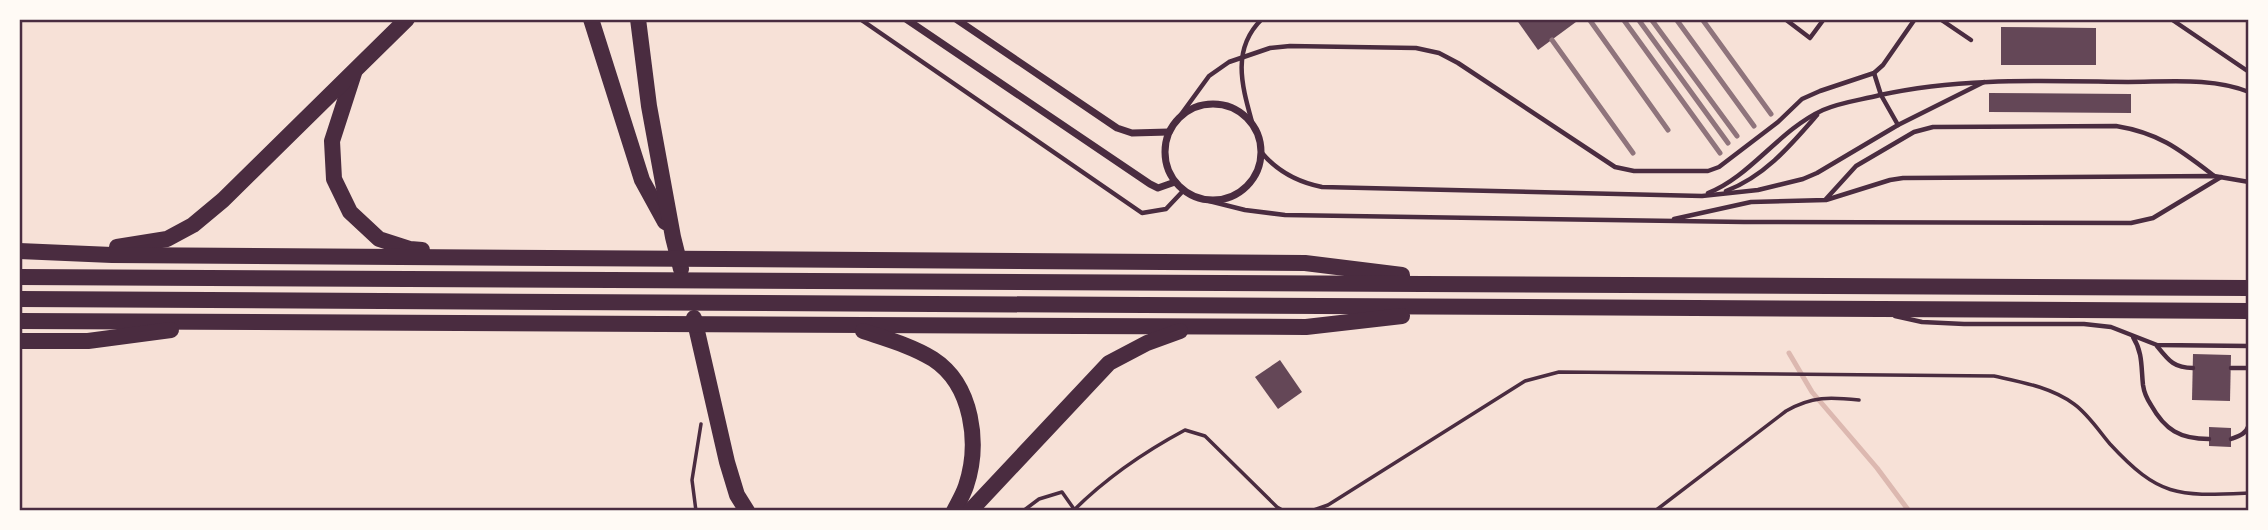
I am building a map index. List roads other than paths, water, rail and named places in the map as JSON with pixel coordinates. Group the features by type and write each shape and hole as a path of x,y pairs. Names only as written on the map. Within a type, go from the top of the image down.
{"highway":[{"path":"73,254 167,239 193,225 223,200 407,19"},
{"path":"590,19 642,180 673,237"},
{"path":"638,19 649,106 673,237 708,373 727,462 737,495 747,511"},
{"path":"355,71 332,141 334,179 350,212 379,239 410,249 557,259"},
{"path":"24,253 1305,263 1473,284"},
{"path":"19,277 2249,288"},
{"path":"19,299 2249,311"},
{"path":"19,321 1306,327 1471,308"},
{"path":"19,341 88,341 229,323"},
{"path":"851,326 909,346 935,360 958,385 970,414 974,443 966,485 954,511"},
{"path":"970,511 1109,363 1147,343 1192,327"}],"street":[{"path":"906,19 1150,184 1158,188 1175,183"},
{"path":"956,19 1118,128 1132,133 1169,132"},
{"path":"1209,103 1221,104 1237,109 1252,122 1261,139 1262,153 1256,176 1245,189 1226,200 1209,201 1191,196 1175,183 1168,171 1164,155 1169,132 1185,112 1209,103"}],"lane":[{"path":"860,19 1142,213 1166,209 1183,191"},
{"path":"1252,122 1243,87 1241,57 1244,43 1262,19"},
{"path":"1784,19 1810,38 1824,19"},
{"path":"1177,120 1209,76 1241,57 1280,47 1416,48 1446,56 1601,159 1625,170 1708,171 1719,167 1778,122 1802,99 1874,73 1883,65 1915,19"},
{"path":"1940,19 1971,40"},
{"path":"2171,19 2249,72"},
{"path":"1874,73 1881,95 1898,125"},
{"path":"1262,153 1271,163 1297,181 1331,188 1702,195 1758,190 1817,173 1898,125 1984,82"},
{"path":"1702,195 1726,185 1789,131 1820,112 1840,104 1934,85 1984,82 2201,82 2249,92"},
{"path":"1702,195 1728,190 1754,178 1793,143 1820,112"},
{"path":"1826,200 1856,166 1914,132 1933,127 2116,126 2140,130 2157,136 2186,154 2214,176"},
{"path":"1666,221 1751,202 1826,200 1903,178 2214,176 2249,182"},
{"path":"1209,201 1245,210 1284,215 1744,222 2132,223 2153,218 2221,177"},
{"path":"1870,310 1922,321 2084,324 2111,327 2157,345 2249,346"},
{"path":"2133,336 2143,358 2143,388 2165,427 2184,436 2209,439"},
{"path":"2157,345 2168,359 2180,368 2193,368"},
{"path":"2231,368 2249,368"},
{"path":"2231,439 2240,436 2249,425"}],"waterway":[{"path":"1789,353 1812,392 1877,468 1909,511"}],"railway":[{"path":"1589,19 1668,130"},
{"path":"1623,19 1720,153"},
{"path":"1638,19 1728,143"},
{"path":"1651,19 1737,136"},
{"path":"1676,19 1754,126"},
{"path":"1702,19 1771,114"},
{"path":"1552,40 1633,153"}]}
